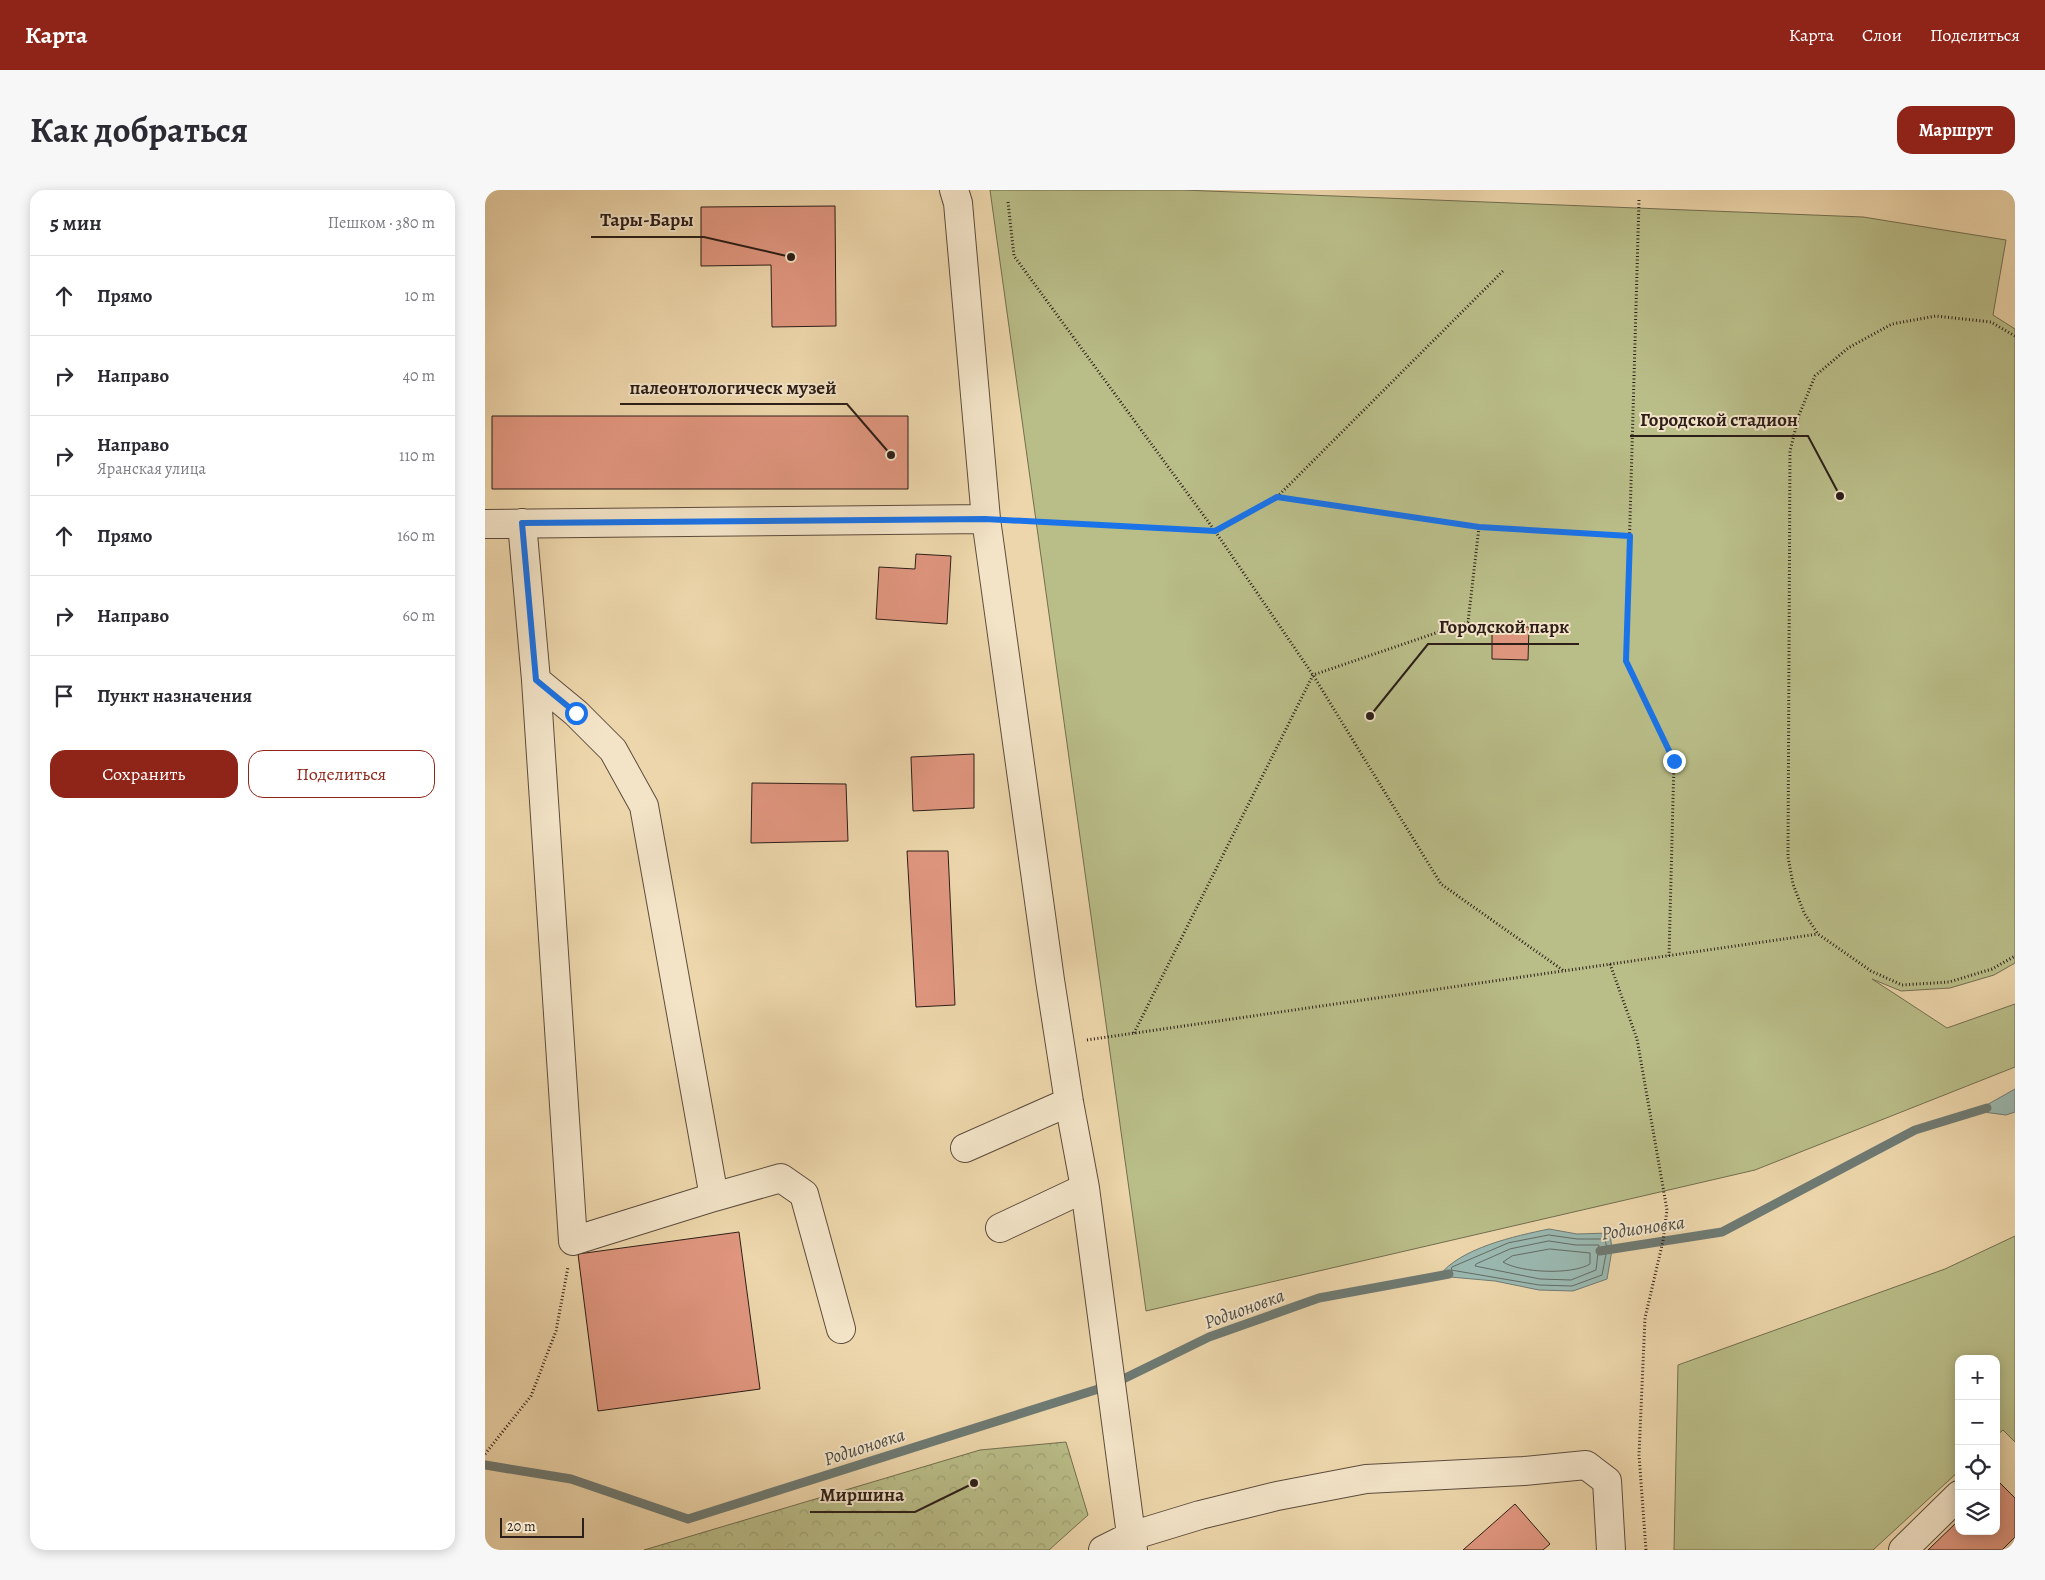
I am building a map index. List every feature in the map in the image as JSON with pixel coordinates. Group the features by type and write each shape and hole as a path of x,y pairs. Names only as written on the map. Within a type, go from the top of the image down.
{"street":[{"path":"954,190 958,203 985,519 1069,1102 1085,1188 1132,1543"},
{"path":"485,524 985,519"},
{"path":"522,523 536,680 573,1242 714,1197 781,1178 803,1194 841,1329"},
{"path":"536,680 576,713 613,750 644,806 714,1197"},
{"path":"965,1148 1069,1102"},
{"path":"1000,1228 1085,1188"},
{"path":"1103,1550 1132,1543 1277,1496 1366,1479 1524,1471 1586,1465 1607,1481 1611,1550"},
{"path":"1903,1550 1955,1499"}],"path":[{"path":"1639,200 1626,661 1674,761 1669,956"},
{"path":"1008,202 1014,256 1215,531 1313,675 1441,884 1564,971"},
{"path":"985,519 1215,531 1277,497 1504,270"},
{"path":"2015,336 1991,322 1936,316 1892,324 1847,348 1815,376 1799,415 1790,451 1788,857 1793,884 1805,913 1818,934 1871,971 1902,984 1949,982 1991,969 2015,956"},
{"path":"1277,497 1479,527 1630,536"},
{"path":"1134,1033 1313,675 1469,622 1479,527"},
{"path":"1086,1040 1818,934"},
{"path":"1610,964 1637,1039 1667,1210 1663,1241 1645,1318 1639,1455 1646,1550"},
{"path":"485,1454 531,1396 556,1331 573,1242"}],"green space":[{"path":"990,190 1183,190 1863,217 2006,240 1993,315 2015,329 2015,963 1994,975 1950,988 1901,991 1872,979 1947,1028 2015,1004 2015,1067 1755,1170 1146,1311"},
{"path":"2015,1236 2015,1442 2003,1430 2000,1433 2000,1355 1955,1355 1955,1475 1873,1550 1674,1550 1678,1365 1945,1269"},
{"path":"1066,1442 1088,1515 1049,1550 644,1550 980,1450"}],"water":[{"path":"2015,1089 2015,1112 2006,1115 1976,1111"},
{"path":"1549,1229 1577,1234 1610,1233 1612,1250 1607,1279 1573,1291 1539,1290 1495,1281 1439,1276 1448,1266 1474,1251 1520,1235"}],"building":[{"path":"835,206 836,326 772,327 771,265 701,266 701,207"},
{"path":"492,416 908,416 908,489 492,489"},
{"path":"916,554 951,556 947,624 876,619 879,567 915,569"},
{"path":"1492,627 1529,627 1528,660 1492,659"},
{"path":"974,754 974,808 913,811 911,757"},
{"path":"752,783 846,784 848,841 751,843"},
{"path":"907,851 948,851 955,1005 916,1007"},
{"path":"739,1232 760,1389 598,1411 578,1254"},
{"path":"2000,1483 2015,1498 2015,1537 2002,1550 1928,1550 1955,1524 1955,1535 2000,1535"},
{"path":"1515,1504 1550,1544 1543,1550 1463,1550"}],"waterway":[{"name":"Родионовка","path":"1600,1251 1722,1232 1915,1130 1987,1108"},
{"name":"Родионовка","path":"485,1465 571,1479 688,1519 1111,1385 1209,1337 1319,1298 1449,1274"}],"place":[{"name":"Тары-Бары","path":"791,257"},
{"name":"палеонтологическ музей","path":"891,455"},
{"name":"Городской стадион","path":"1840,496"},
{"name":"Городской парк","path":"1370,716"},
{"name":"Миршина","path":"974,1483"}],"route":[{"path":"576,713 536,680 522,523 985,519 1215,531 1277,497 1479,527 1630,536 1626,661 1674,761"}]}
